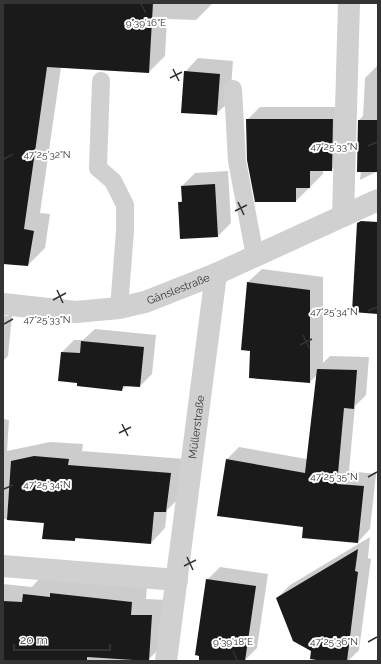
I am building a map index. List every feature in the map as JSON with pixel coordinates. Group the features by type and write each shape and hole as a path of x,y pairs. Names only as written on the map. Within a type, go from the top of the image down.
{"street":[{"path":"342,216 349,3"},
{"name":"Gänslestraße","path":"3,304 76,312 119,308 145,302 216,274 378,200"},
{"name":"Müllerstraße","path":"166,661 216,274"},
{"path":"3,566 177,580"}],"lane":[{"path":"100,82 98,168 113,181 125,205 125,231 119,308"},
{"path":"233,89 237,161 255,256"}],"building":[{"path":"3,3 153,3 149,73 47,67 24,229 34,231 28,266 3,264"},
{"path":"184,71 220,74 217,115 181,113"},
{"path":"246,119 333,119 332,171 310,171 310,188 296,188 296,202 255,202 247,160"},
{"path":"358,120 378,120 378,172 357,172"},
{"path":"215,184 218,237 180,239 178,202 182,202 181,186"},
{"path":"361,221 378,222 378,314 352,312 357,223"},
{"path":"247,282 310,290 310,383 249,378 250,351 241,350"},
{"path":"81,341 144,347 140,387 123,386 122,391 77,386 77,383 58,381 61,352 80,353"},
{"path":"317,369 357,370 354,409 344,408 337,484 364,486 358,543 302,538 303,527 217,516 226,459 305,473"},
{"path":"34,456 69,459 68,465 171,473 166,512 154,512 151,544 75,538 75,541 42,539 44,523 7,520 11,461"},
{"path":"358,549 355,571 358,572 347,661 323,661 310,659 311,651 293,641 276,598"},
{"path":"206,579 256,586 245,661 199,661 199,656 195,655"},
{"path":"50,593 132,602 131,615 152,615 149,661 87,657 87,661 3,661 3,601 22,602 23,594 50,597"}]}
